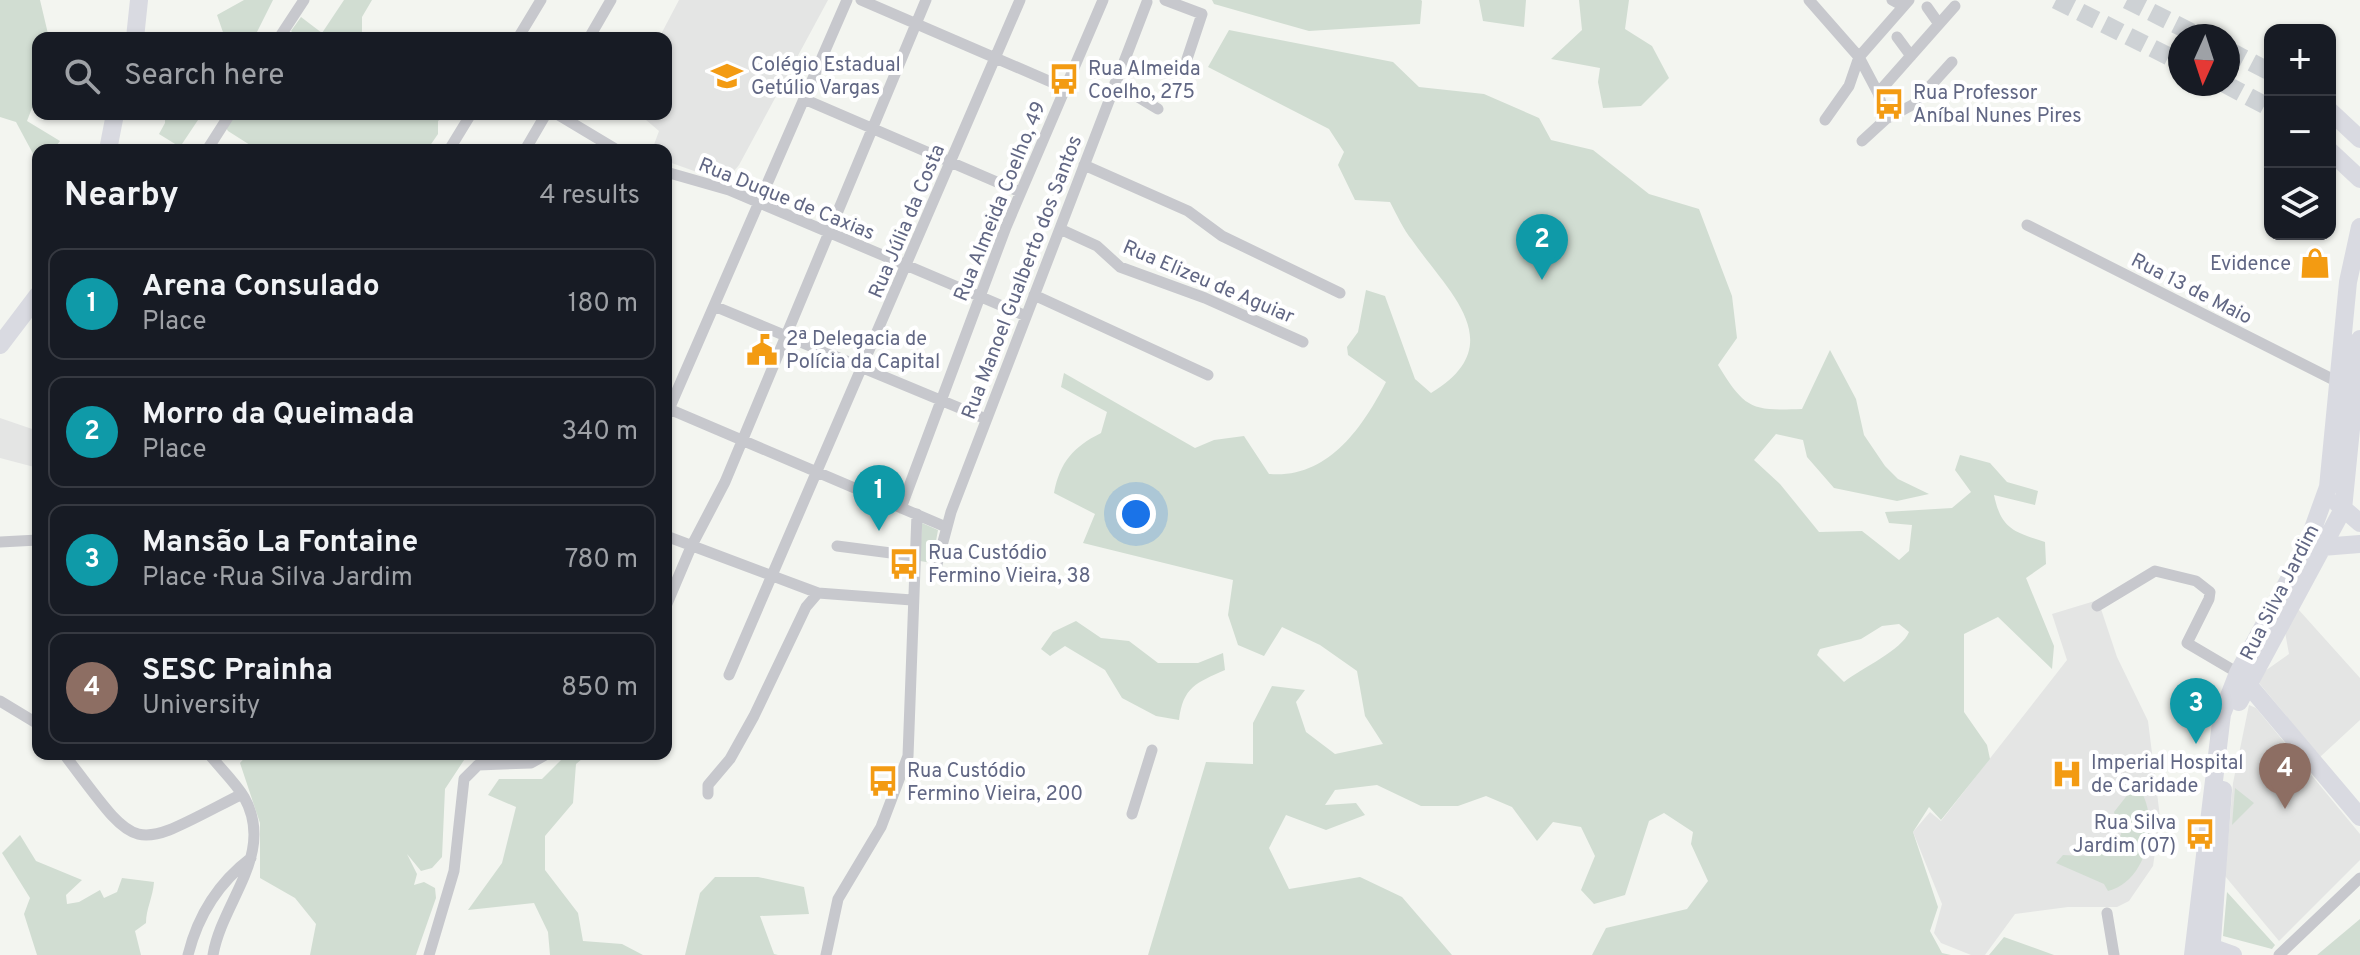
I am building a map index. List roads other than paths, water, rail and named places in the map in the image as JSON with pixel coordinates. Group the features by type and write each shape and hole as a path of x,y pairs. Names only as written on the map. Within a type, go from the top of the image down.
{"main road":[{"path":"136,32 139,0"},
{"path":"2336,117 2360,139"},
{"path":"109,144 114,120"},
{"path":"2336,157 2360,179"},
{"name":"Rua Silva Jardim","path":"2242,678 2343,509 2349,394 2348,282 2360,227"},
{"path":"0,345 32,303"},
{"name":"Rua Silva Jardim","path":"2203,949 2227,755 2242,678 2306,548 2328,487 2360,339"},
{"path":"2328,487 2343,509 2360,523"},
{"path":"2322,547 2360,544"},
{"path":"2242,678 2360,817"},
{"path":"2203,949 2233,955"}],"street":[{"path":"283,32 304,0"},
{"path":"522,32 541,0"},
{"path":"592,32 611,0"},
{"path":"672,403 847,0"},
{"path":"861,0 1065,88"},
{"path":"672,592 725,482 740,439 926,0"},
{"name":"Rua Júlia da Costa","path":"729,675 1020,0"},
{"name":"Rua Almeida Coelho, 49","path":"901,508 1020,192 1103,0"},
{"path":"1165,0 1202,14"},
{"path":"1187,59 1202,14 1203,0"},
{"path":"1809,0 1859,57 1878,93 1886,119"},
{"name":"Rua Manoel Gualberto dos Santos","path":"936,568 946,527 986,419 1146,1"},
{"path":"1825,120 1849,86 1859,57 1901,2"},
{"path":"1878,93 1955,6"},
{"path":"1927,7 1939,24"},
{"path":"1897,37 1911,56"},
{"path":"1862,141 1886,119 1914,104 1952,62"},
{"path":"1115,83 1158,109"},
{"path":"804,99 1020,192"},
{"path":"211,144 226,120"},
{"path":"453,144 467,120"},
{"path":"528,144 542,120"},
{"path":"567,120 607,144"},
{"path":"1084,165 1188,211 1222,236 1340,293"},
{"name":"Rua Duque de Caxias","path":"672,174 759,203 1026,316"},
{"name":"Rua 13 de Maio","path":"2027,225 2349,394"},
{"name":"Rua Elizeu de Aguiar","path":"1060,229 1097,246 1120,267 1205,298 1303,342"},
{"path":"1034,295 1208,375"},
{"path":"714,306 986,419"},
{"path":"672,414 740,439 946,527"},
{"path":"826,955 838,899 886,818 908,756 917,514"},
{"path":"672,539 818,593 912,600"},
{"path":"0,542 32,540"},
{"path":"837,546 914,560"},
{"path":"2097,606 2155,571 2196,581 2205,586 2209,599 2187,643 2242,678"},
{"path":"708,794 708,785 744,736 806,607 818,593"},
{"path":"0,701 32,720"},
{"path":"1132,814 1152,750"},
{"path":"69,760 113,819 134,836 160,836 242,794"},
{"path":"213,955 223,922 254,855 254,826 242,794 214,760"},
{"path":"429,955 454,871 461,792 470,769 490,763 531,763 536,760"},
{"path":"188,955 194,933 216,892 233,872 254,855"},
{"path":"2279,955 2360,878"},
{"path":"2107,913 2114,955"}],"tunnel":[{"path":"2056,0 2168,56"},
{"path":"2127,0 2175,24"},
{"path":"2240,56 2264,69"},
{"path":"2240,92 2264,105"}],"place":[{"name":"Colégio Estadual Getúlio Vargas","path":"727,76"},
{"name":"Rua Almeida Coelho, 275","path":"1064,79"},
{"name":"Rua Professor Aníbal Nunes Pires","path":"1889,104"},
{"name":"Evidence","path":"2315,263"},
{"name":"Morro da Queimada","path":"1542,280"},
{"name":"2ª Delegacia de Polícia da Capital","path":"762,350"},
{"name":"Arena Consulado","path":"879,531"},
{"name":"Rua Custódio Fermino Vieira, 38","path":"904,564"},
{"name":"Mansão La Fontaine","path":"2196,744"},
{"name":"Imperial Hospital de Caridade","path":"2067,774"},
{"name":"Rua Custódio Fermino Vieira, 200","path":"883,781"},
{"name":"SESC Prainha","path":"2285,809"},
{"name":"Rua Silva Jardim (07)","path":"2200,834"}]}
